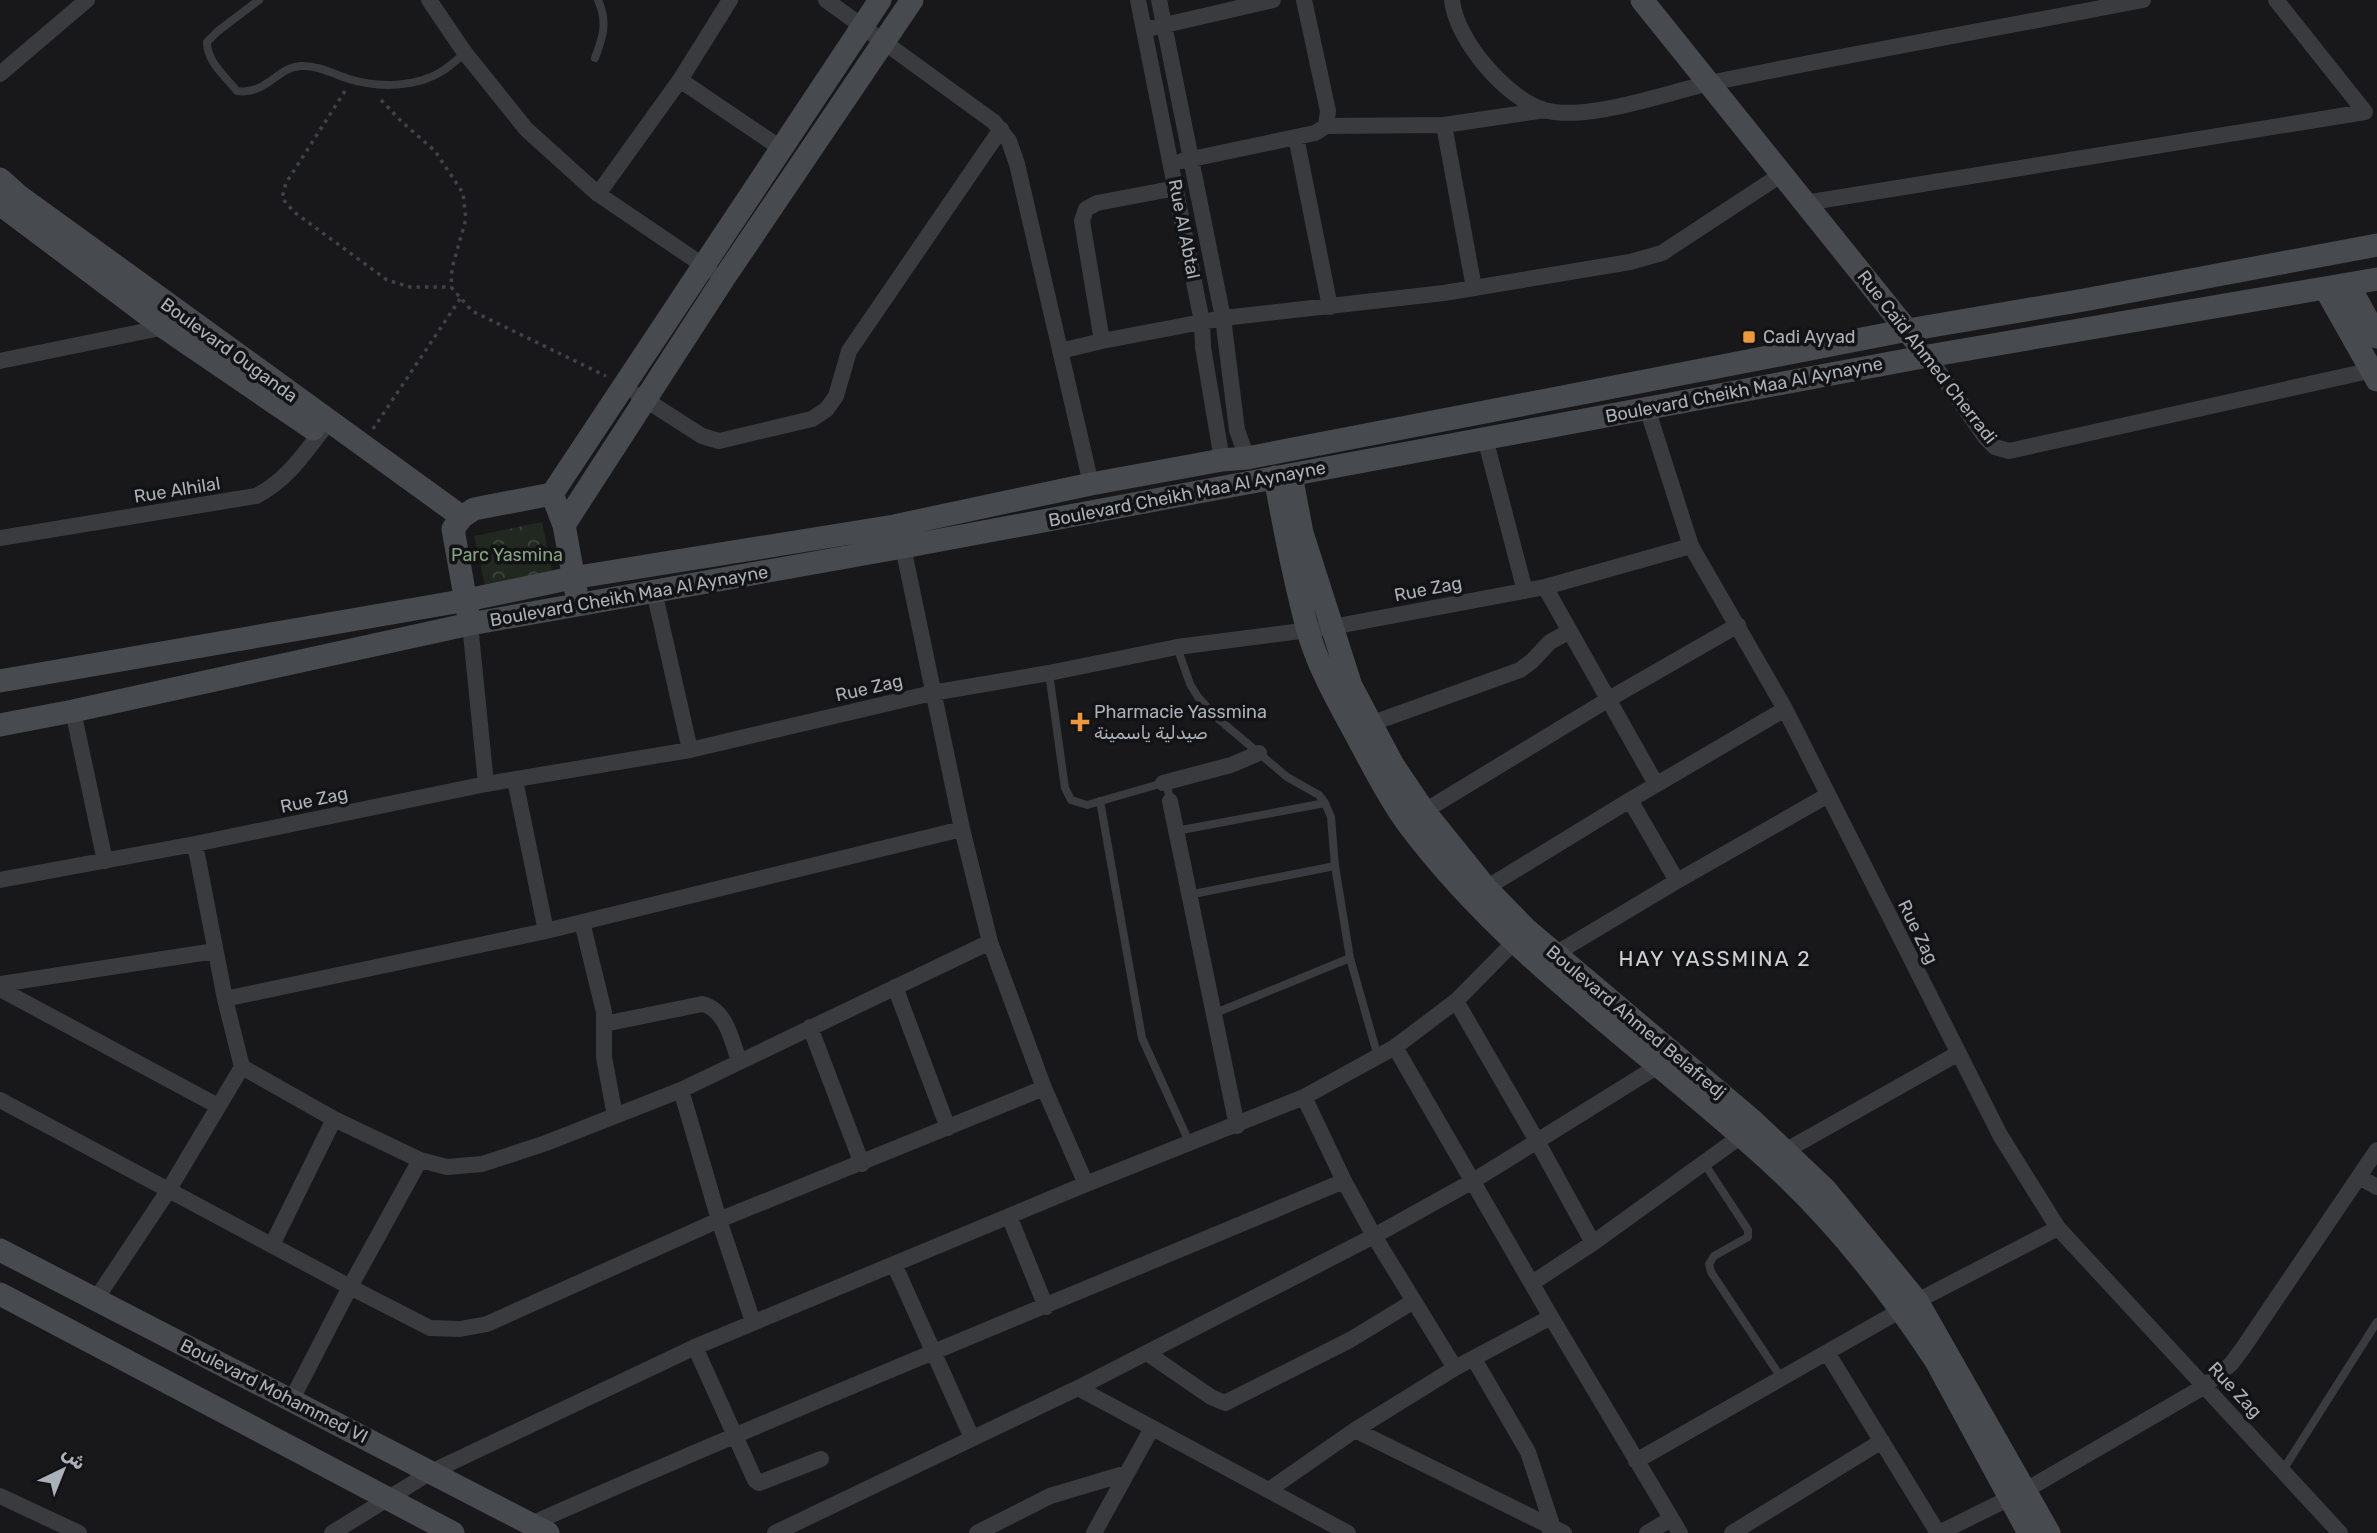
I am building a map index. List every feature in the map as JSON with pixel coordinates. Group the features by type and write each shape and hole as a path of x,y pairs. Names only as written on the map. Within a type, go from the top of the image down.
{"street":[{"path":"0,74 86,0"},
{"path":"429,0 465,53 526,130 598,194 724,278"},
{"path":"598,194 680,80 730,0"},
{"path":"826,0 1001,129 1009,141 1017,164 1091,484"},
{"path":"486,784 470,624 456,530 474,509 552,494 880,0"},
{"path":"564,525 724,278 912,0"},
{"name":"Rue Al Abtal","path":"1138,0 1202,322 1203,347 1222,460"},
{"name":"Rue Al Abtal","path":"1159,0 1223,318 1237,430 1247,458"},
{"path":"1143,29 1273,0"},
{"path":"1304,0 1328,111 1326,126"},
{"path":"1452,0 1458,21 1486,67 1521,100 1545,110"},
{"name":"Rue Caïd Ahmed Cherradi","path":"1642,0 1908,330 1995,447 2009,451 2375,373"},
{"path":"1171,164 1315,133 1326,126 1444,125 1545,110 1565,112 1606,108 1709,83 2143,0"},
{"path":"2276,0 2371,110"},
{"path":"680,80 782,149"},
{"path":"1805,203 2371,110"},
{"path":"1444,125 1474,288"},
{"path":"624,385 702,436 719,442 812,419 827,409 836,396 849,351 1001,129"},
{"path":"1296,137 1330,307"},
{"path":"1060,351 1223,318 1474,288 1630,262 1662,253 1782,174"},
{"name":"Boulevard Ouganda","path":"0,179 175,324"},
{"path":"1102,341 1082,220 1086,209 1097,203 1176,188"},
{"name":"Boulevard Ouganda","path":"0,204 324,428 456,530"},
{"name":"Boulevard Cheikh Maa Al Aynayne","path":"0,681 467,600 572,578 894,526 1091,484 1222,460 1247,458 1908,330 2377,245"},
{"name":"Boulevard Cheikh Maa Al Aynayne","path":"0,724 74,711 470,624 902,547 1928,356 2377,279"},
{"path":"2348,284 2377,337"},
{"path":"2325,288 2375,373"},
{"path":"0,360 175,324"},
{"path":"1647,408 1691,546"},
{"name":"Boulevard Ouganda","path":"324,428 362,446 456,530"},
{"name":"Rue Alhilal","path":"0,538 256,496 273,488 290,471 324,428"},
{"path":"1485,439 1525,591"},
{"name":"Boulevard Ahmed Belafredj","path":"1283,476 1280,502 1308,630 1334,693 1386,790 1486,888 1520,935 1777,1155 1806,1197 1910,1307 1936,1361 2017,1495 2049,1533"},
{"name":"Boulevard Ahmed Belafredj","path":"1283,476 1351,686 1393,765 1415,817 1492,919 1555,954 1741,1136 1777,1155"},
{"path":"552,494 564,525 579,604"},
{"name":"Rue Zag","path":"0,880 195,844 486,784 690,750 932,693 1177,647 1332,627 1525,591 1691,546 1785,709 2000,1135 2058,1228 2340,1533"},
{"path":"902,547 989,943 1044,1088 1086,1184"},
{"path":"1545,587 1656,784"},
{"path":"654,591 690,750"},
{"path":"1415,817 1609,699 1738,625"},
{"path":"1370,724 1520,670 1550,642 1570,631"},
{"path":"1486,888 1785,709"},
{"path":"74,711 105,861"},
{"path":"1163,783 1231,765 1259,753"},
{"path":"515,780 546,931"},
{"path":"1555,954 1828,795"},
{"path":"1630,800 1677,881"},
{"path":"1170,801 1237,1126"},
{"path":"225,999 546,931 962,829"},
{"path":"96,1298 168,1191 242,1067 225,999 195,844"},
{"path":"582,922 604,1012 604,1057 615,1116"},
{"path":"332,1533 431,1472 695,1347 1086,1184 1237,1126 1304,1097 1395,1047 1455,1001 1520,935"},
{"path":"242,1067 334,1119 420,1160 447,1167 482,1164 546,1143 681,1090 989,943"},
{"path":"0,987 215,951"},
{"path":"0,987 218,1106"},
{"path":"895,987 948,1128"},
{"path":"1455,1001 1538,1141 1593,1243"},
{"path":"604,1024 702,1004 709,1005 720,1015 728,1029 739,1061"},
{"path":"810,1027 862,1164"},
{"path":"1395,1047 1676,1526 1647,1533"},
{"path":"1777,1155 1957,1054"},
{"path":"775,1533 1078,1388 1374,1236 1473,1181 1666,1061"},
{"path":"1,1104 430,1328 460,1329 487,1324 719,1220 1044,1088"},
{"path":"681,1090 719,1220 753,1322"},
{"path":"1304,1097 1374,1236 1455,1368"},
{"path":"272,1245 334,1119"},
{"path":"1532,1283 1593,1243 1741,1136"},
{"path":"1828,1354 1938,1533 2017,1495 2205,1386 2231,1364 2377,1150"},
{"path":"292,1399 420,1160"},
{"path":"2359,1177 2377,1187"},
{"path":"539,1529 734,1434 933,1354 1344,1181"},
{"path":"1009,1216 1046,1307"},
{"path":"1636,1461 1910,1307 2058,1228"},
{"name":"Boulevard Mohammed VI","path":"0,1250 539,1529"},
{"path":"894,1264 972,1438"},
{"path":"50,1320 69,1285"},
{"path":"0,1294 453,1533"},
{"path":"1147,1353 1211,1397 1225,1403 1350,1340 1414,1301"},
{"path":"1269,1490 1355,1430 1455,1368 1551,1317"},
{"path":"695,1347 755,1480 759,1483 821,1459"},
{"path":"1474,1359 1528,1452 1555,1531"},
{"path":"1078,1388 1348,1533"},
{"path":"1094,1533 1152,1427"},
{"path":"1355,1430 1555,1531"},
{"path":"1732,1533 1882,1441"},
{"path":"977,1533 1050,1496 1127,1473"},
{"name":"Boulevard Ahmed Belafredj","path":"2017,1495 2029,1533"},
{"path":"0,1496 79,1533"}],"lane":[{"path":"258,0 207,42 212,61 237,91 254,91 291,68 301,66 368,85 408,83 443,71 465,53"},
{"path":"595,58 605,32 604,13 598,0"},
{"path":"1177,647 1189,684 1216,717 1287,777 1320,795 1325,803 1331,817 1335,866 1350,958 1378,1057"},
{"path":"1049,673 1065,788 1071,800 1087,805 1163,783 1168,790 1170,801"},
{"path":"1100,801 1142,1038 1190,1144"},
{"path":"1175,831 1325,803"},
{"path":"1188,895 1335,866"},
{"path":"1213,1014 1350,958"},
{"path":"1704,1163 1748,1230 1748,1237 1714,1256 1709,1264 1711,1272 1783,1379"},
{"path":"2283,1470 2377,1322"}],"path":[{"path":"352,80 286,183 282,198 294,212 387,280 410,286 451,287"},
{"path":"368,85 435,151 463,193 466,219 452,268 451,287 460,299 472,311 624,385"},
{"path":"362,446 460,299"}],"green space":[{"name":"Parc Yasmina","path":"542,522 552,571 485,585 474,536"}],"place":[{"name":"Cadi Ayyad","path":"1749,337"},
{"name":"Pharmacie Yassmina صيدلية ياسمينة","path":"1080,722"}],"district":[{"name":"HAY YASSMINA 2","path":"1715,959"}]}
